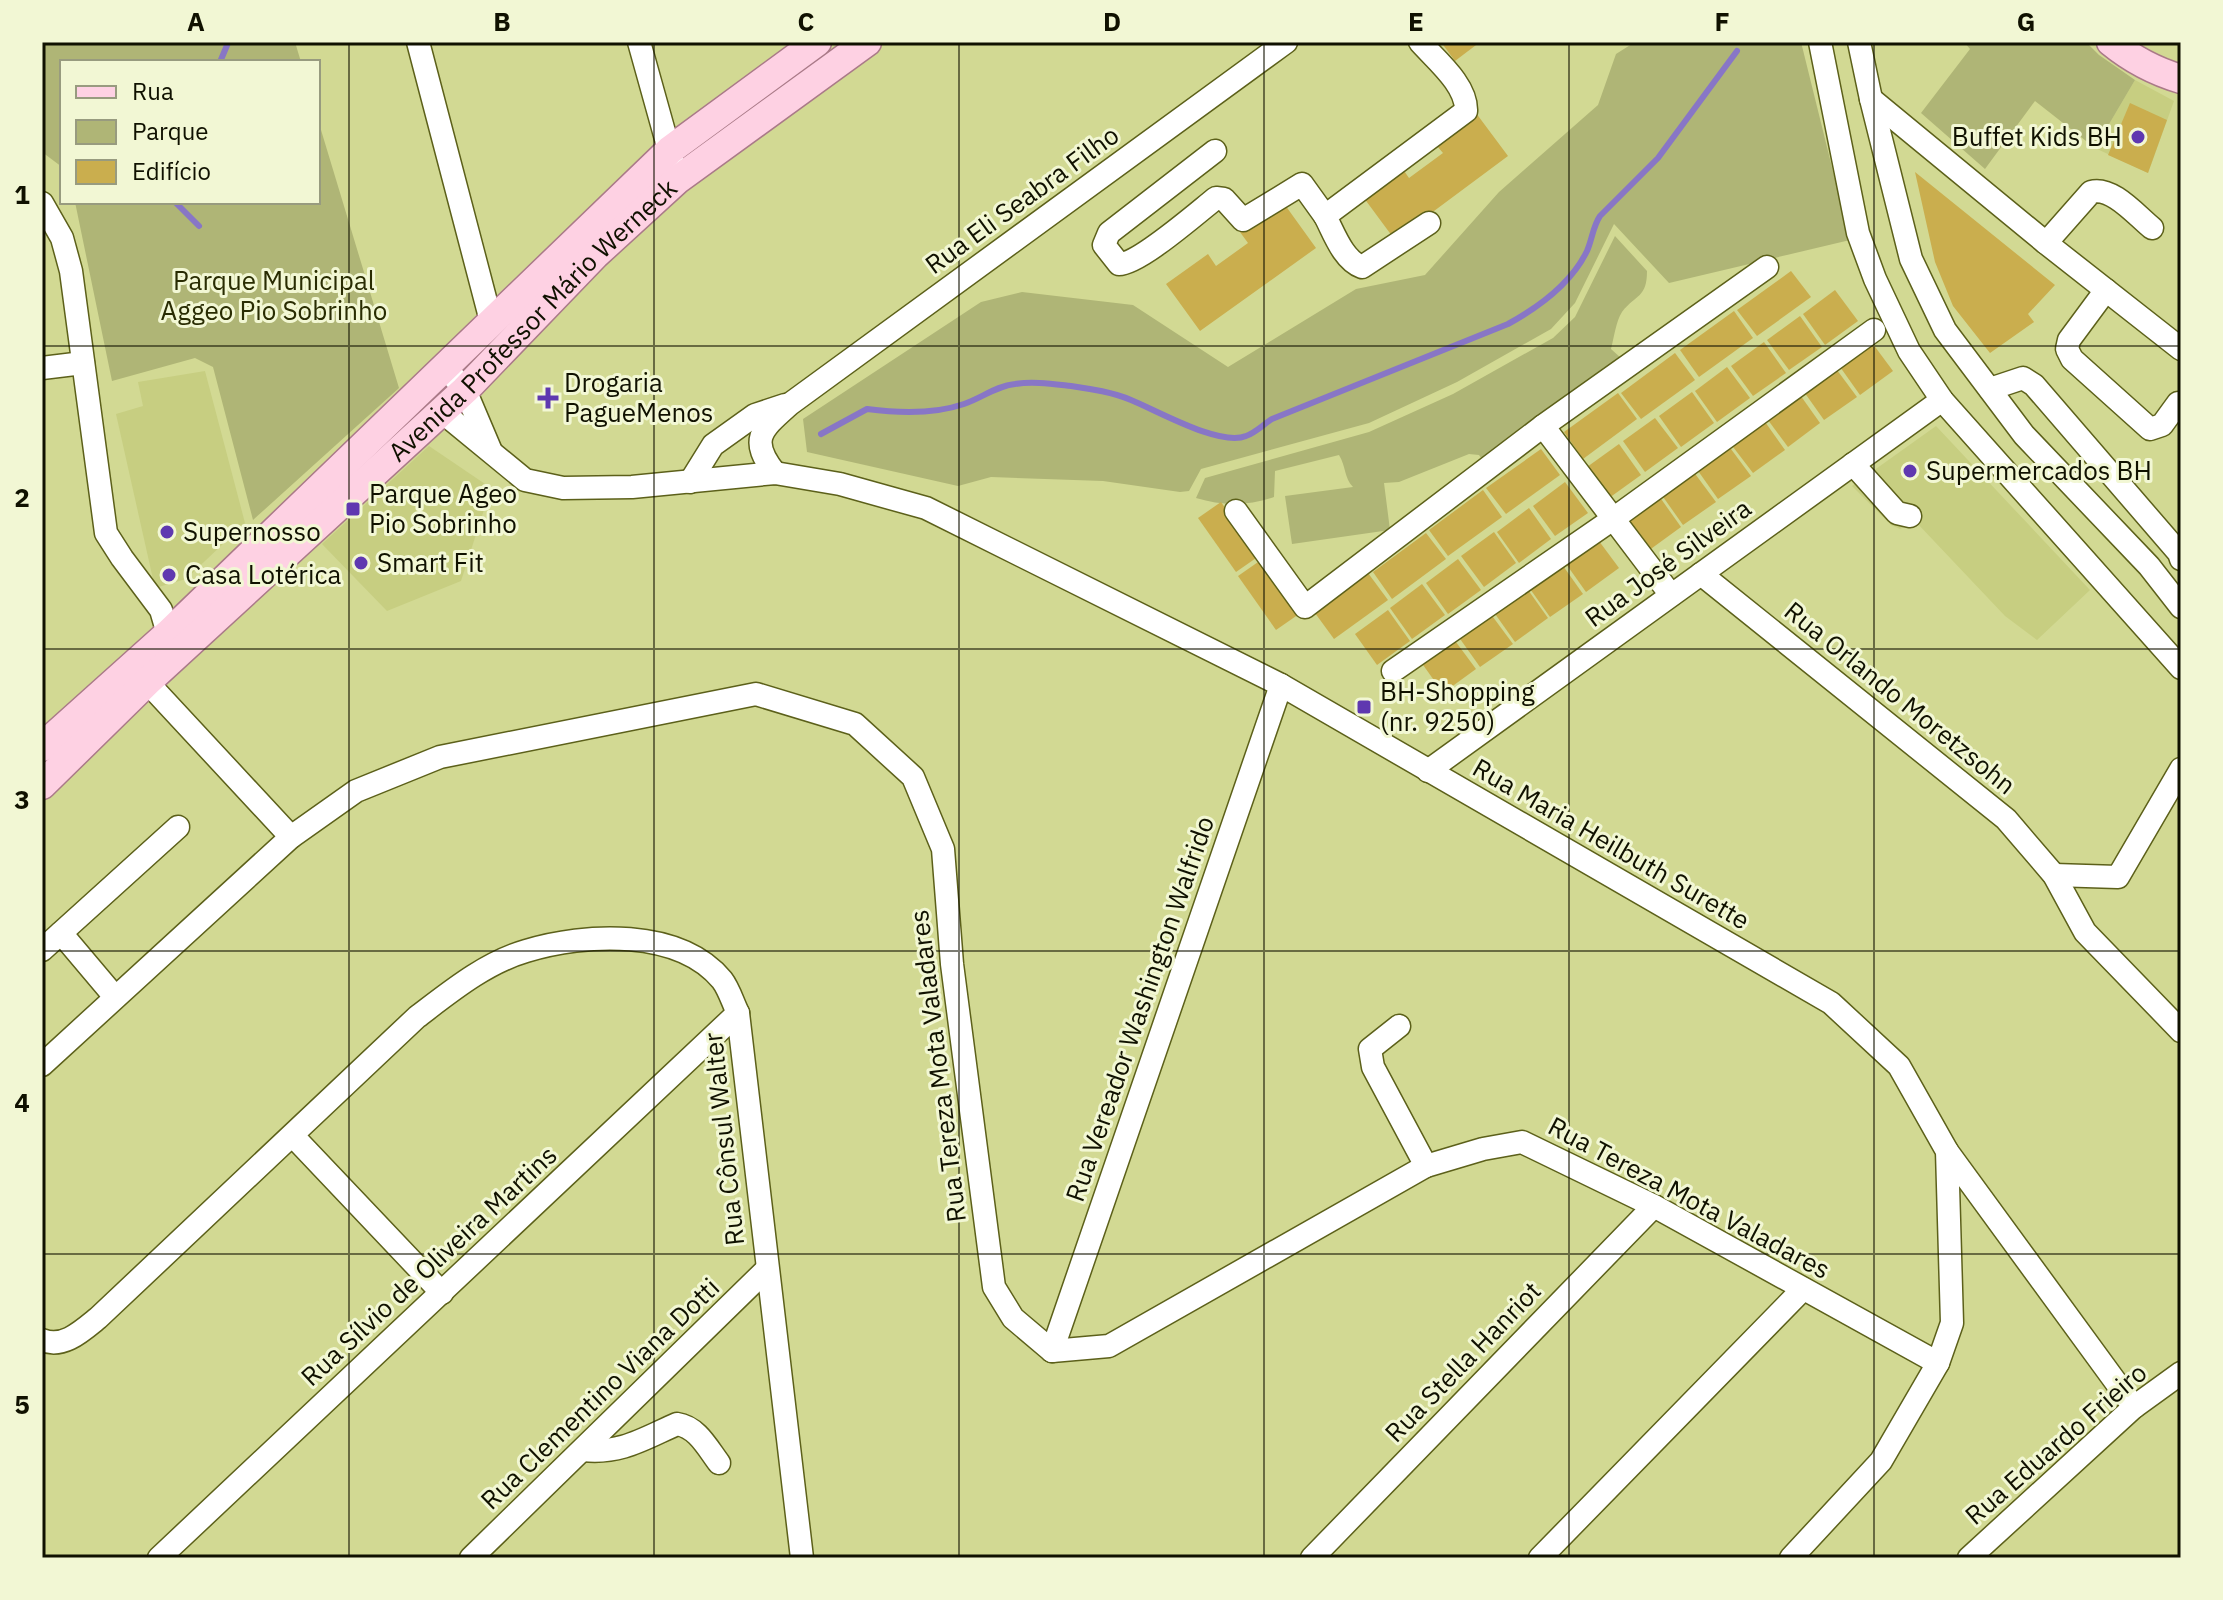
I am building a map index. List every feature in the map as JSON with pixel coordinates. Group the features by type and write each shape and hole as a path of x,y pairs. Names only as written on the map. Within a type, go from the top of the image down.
{"main road":[{"name":"Avenida Professor Mário Werneck","path":"42,785 147,682 174,642 491,321 670,150 817,42"},
{"name":"Avenida Professor Mário Werneck","path":"42,747 174,642 465,390 595,255 677,180 867,42"},
{"path":"2111,42 2131,58 2159,73 2181,79"}],"street":[{"path":"418,42 491,321"},
{"path":"639,42 677,180"},
{"name":"Rua Eli Seabra Filho","path":"775,473 761,456 760,440 769,423 790,404 1286,42"},
{"path":"1325,216 1466,111 1466,102 1456,83 1420,42"},
{"path":"1820,42 1858,233 1875,279 1909,351 1942,400 2170,642 2181,668"},
{"path":"1859,42 1911,259 1945,330 2024,435 2179,597"},
{"path":"1871,99 2181,349"},
{"path":"1215,151 1109,233 1104,245 1119,264 1141,255 1216,198 1224,199 1243,220 1302,184 1325,216 1347,256 1362,267 1429,223"},
{"path":"2046,243 2091,192 2100,189 2111,194 2152,228"},
{"path":"42,203 62,238 68,260 106,533 161,610 174,642"},
{"path":"1236,511 1305,607 1543,426 1767,267"},
{"path":"2106,290 2069,340 2067,349 2072,359 2150,429 2162,425 2178,403"},
{"path":"1393,671 1613,519 1874,330"},
{"path":"42,368 83,363"},
{"path":"445,367 465,390 493,456"},
{"path":"1990,389 2023,378 2034,385 2181,559"},
{"name":"Rua José Silveira","path":"1428,771 1942,400"},
{"name":"Rua Eli Seabra Filho","path":"690,482 713,445 755,415 790,404"},
{"name":"Rua Maria Heilbuth Surette","path":"441,411 525,480 563,488 690,482 775,473 840,484 926,508 1281,685 1831,1003 1899,1066 1947,1151 1952,1323 1938,1363 1881,1461 1791,1558"},
{"path":"1543,426 1671,595"},
{"path":"1853,464 1897,513 1910,516"},
{"name":"Rua Orlando Moretzsohn","path":"1701,574 2006,819 2054,875 2085,932 2181,1031"},
{"path":"147,682 291,837"},
{"name":"Rua Vereador Washington Walfrido","path":"1052,1351 1281,685"},
{"name":"Rua Tereza Mota Valadares","path":"42,1065 291,837 356,791 440,757 756,694 855,724 913,777 943,849 952,964 994,1287 1013,1318 1052,1351 1109,1346 1426,1166 1483,1149 1522,1142 1654,1206 1938,1363"},
{"path":"2054,875 2118,877 2181,769"},
{"path":"42,950 178,827"},
{"path":"61,933 115,997"},
{"name":"Rua Cônsul Walter","path":"42,1340 51,1344 73,1337 98,1318 417,1017 468,979 526,951 587,940 653,941 692,955 723,981 738,1013 802,1558"},
{"name":"Rua Sílvio de Oliveira Martins","path":"159,1558 738,1013"},
{"path":"1399,1026 1370,1049 1373,1067 1426,1166"},
{"path":"293,1136 442,1293"},
{"path":"1947,1151 2134,1407"},
{"name":"Rua Stella Hanriot","path":"1312,1558 1654,1206"},
{"name":"Rua Clementino Viana Dotti","path":"471,1558 766,1270"},
{"path":"1540,1558 1803,1289"},
{"name":"Rua Eduardo Frieiro","path":"1969,1558 2134,1407 2181,1373"},
{"path":"583,1450 604,1452 621,1449 677,1424 687,1425 695,1431 719,1463"}],"shaded area":[{"path":"2135,80 2174,101 2148,173 2095,148"},
{"path":"205,371 245,523 186,579 155,588 116,414 143,406 138,382"},
{"path":"1936,426 2090,590 2037,640 2005,616 1916,522 1900,529 1891,525 1852,486"},
{"path":"429,446 491,488 461,581 387,611 322,544"}],"green space":[{"path":"42,42 295,42 300,60 60,60 60,166 42,152"},
{"path":"1635,42 1801,42 1850,240 1669,283 1614,224 1575,303 1551,329 1457,382 1369,423 1201,469 1189,491 1103,481 991,477 958,486 807,452 803,419 981,302 1022,292 1133,305 1228,367 1356,289 1425,275 1499,192 1598,105 1616,54"},
{"path":"1964,42 2086,42 2135,80 2095,148 2035,101 1985,169 1921,113 1970,49"},
{"name":"Parque Municipal Aggeo Pio Sobrinho","path":"320,127 399,388 253,520 213,367 195,358 112,381 75,204 320,204"},
{"path":"1615,236 1647,271 1643,291 1622,312 1617,325 1611,349 1622,359 1483,461 1479,455 1469,454 1399,482 1384,483 1390,530 1292,544 1285,496 1353,487 1339,455 1275,471 1274,497 1235,504 1196,498 1205,478 1369,432 1453,394 1553,338 1575,317"}],"building":[{"path":"1441,42 1480,42 1455,61"},
{"name":"Buffet Kids BH","path":"2130,103 2167,120 2148,173 2108,155"},
{"path":"1473,109 1508,156 1395,240 1361,194 1400,165 1409,178 1443,153 1432,140"},
{"path":"1915,172 2055,285 2028,314 2034,322 1990,353 1953,306 1935,262"},
{"path":"1280,198 1316,248 1200,331 1166,284 1208,254 1216,266 1248,243 1237,228"},
{"path":"1791,271 1811,297 1757,336 1737,310"},
{"path":"1835,290 1858,321 1825,345 1803,314"},
{"path":"1734,311 1753,338 1699,377 1680,350"},
{"path":"1800,316 1822,347 1789,370 1767,340"},
{"path":"1870,340 1893,371 1860,395 1838,364"},
{"path":"1764,342 1786,373 1753,396 1731,366"},
{"path":"1675,353 1695,380 1641,419 1621,393"},
{"path":"1834,366 1857,397 1824,420 1802,389"},
{"path":"1727,367 1750,398 1717,422 1695,391"},
{"path":"1692,392 1714,423 1681,447 1659,416"},
{"path":"1798,392 1820,423 1788,447 1765,416"},
{"path":"1618,393 1637,419 1583,459 1564,432"},
{"path":"1655,418 1678,448 1645,472 1623,441"},
{"path":"1763,419 1785,450 1753,473 1730,443"},
{"path":"1619,444 1641,475 1609,498 1587,467"},
{"path":"1728,445 1751,476 1718,499 1696,468"},
{"path":"1541,449 1560,475 1506,514 1486,488"},
{"path":"1693,471 1716,502 1683,525 1661,494"},
{"path":"1565,482 1588,513 1555,536 1533,506"},
{"path":"1483,490 1502,517 1448,556 1429,530"},
{"path":"1659,496 1681,527 1648,551 1626,520"},
{"path":"1221,502 1259,556 1236,572 1198,518"},
{"path":"1529,508 1551,539 1519,563 1497,532"},
{"path":"1494,532 1516,563 1484,587 1461,556"},
{"path":"1426,533 1446,559 1392,599 1373,572"},
{"path":"1596,537 1619,568 1586,592 1564,561"},
{"path":"1458,559 1481,590 1448,614 1426,583"},
{"path":"1261,560 1299,614 1276,630 1238,576"},
{"path":"1561,563 1583,594 1550,617 1528,586"},
{"path":"1368,573 1388,600 1334,639 1315,613"},
{"path":"1422,584 1445,615 1412,639 1390,608"},
{"path":"1526,587 1548,618 1515,642 1493,611"},
{"path":"1388,610 1410,641 1377,665 1355,634"},
{"path":"1490,613 1513,644 1480,667 1458,636"},
{"path":"1453,638 1476,669 1443,693 1421,662"}],"waterway":[{"path":"221,60 228,43"},
{"path":"821,434 867,409 903,412 941,410 964,404 1002,387 1043,383 1109,393 1205,432 1235,438 1249,435 1272,419 1508,324 1542,302 1563,284 1580,263 1600,216 1658,158 1737,51"},
{"path":"177,204 199,226"}],"place":[{"name":"Buffet Kids BH","path":"2138,137"},
{"name":"Drogaria PagueMenos","path":"548,398"},
{"name":"Supermercados BH","path":"1910,471"},
{"name":"Parque Ageo Pio Sobrinho","path":"353,509"},
{"name":"Supernosso","path":"167,532"},
{"name":"Smart Fit","path":"361,563"},
{"name":"Casa Lotérica","path":"169,575"},
{"name":"BH-Shopping (nr. 9250)","path":"1364,707"}]}
